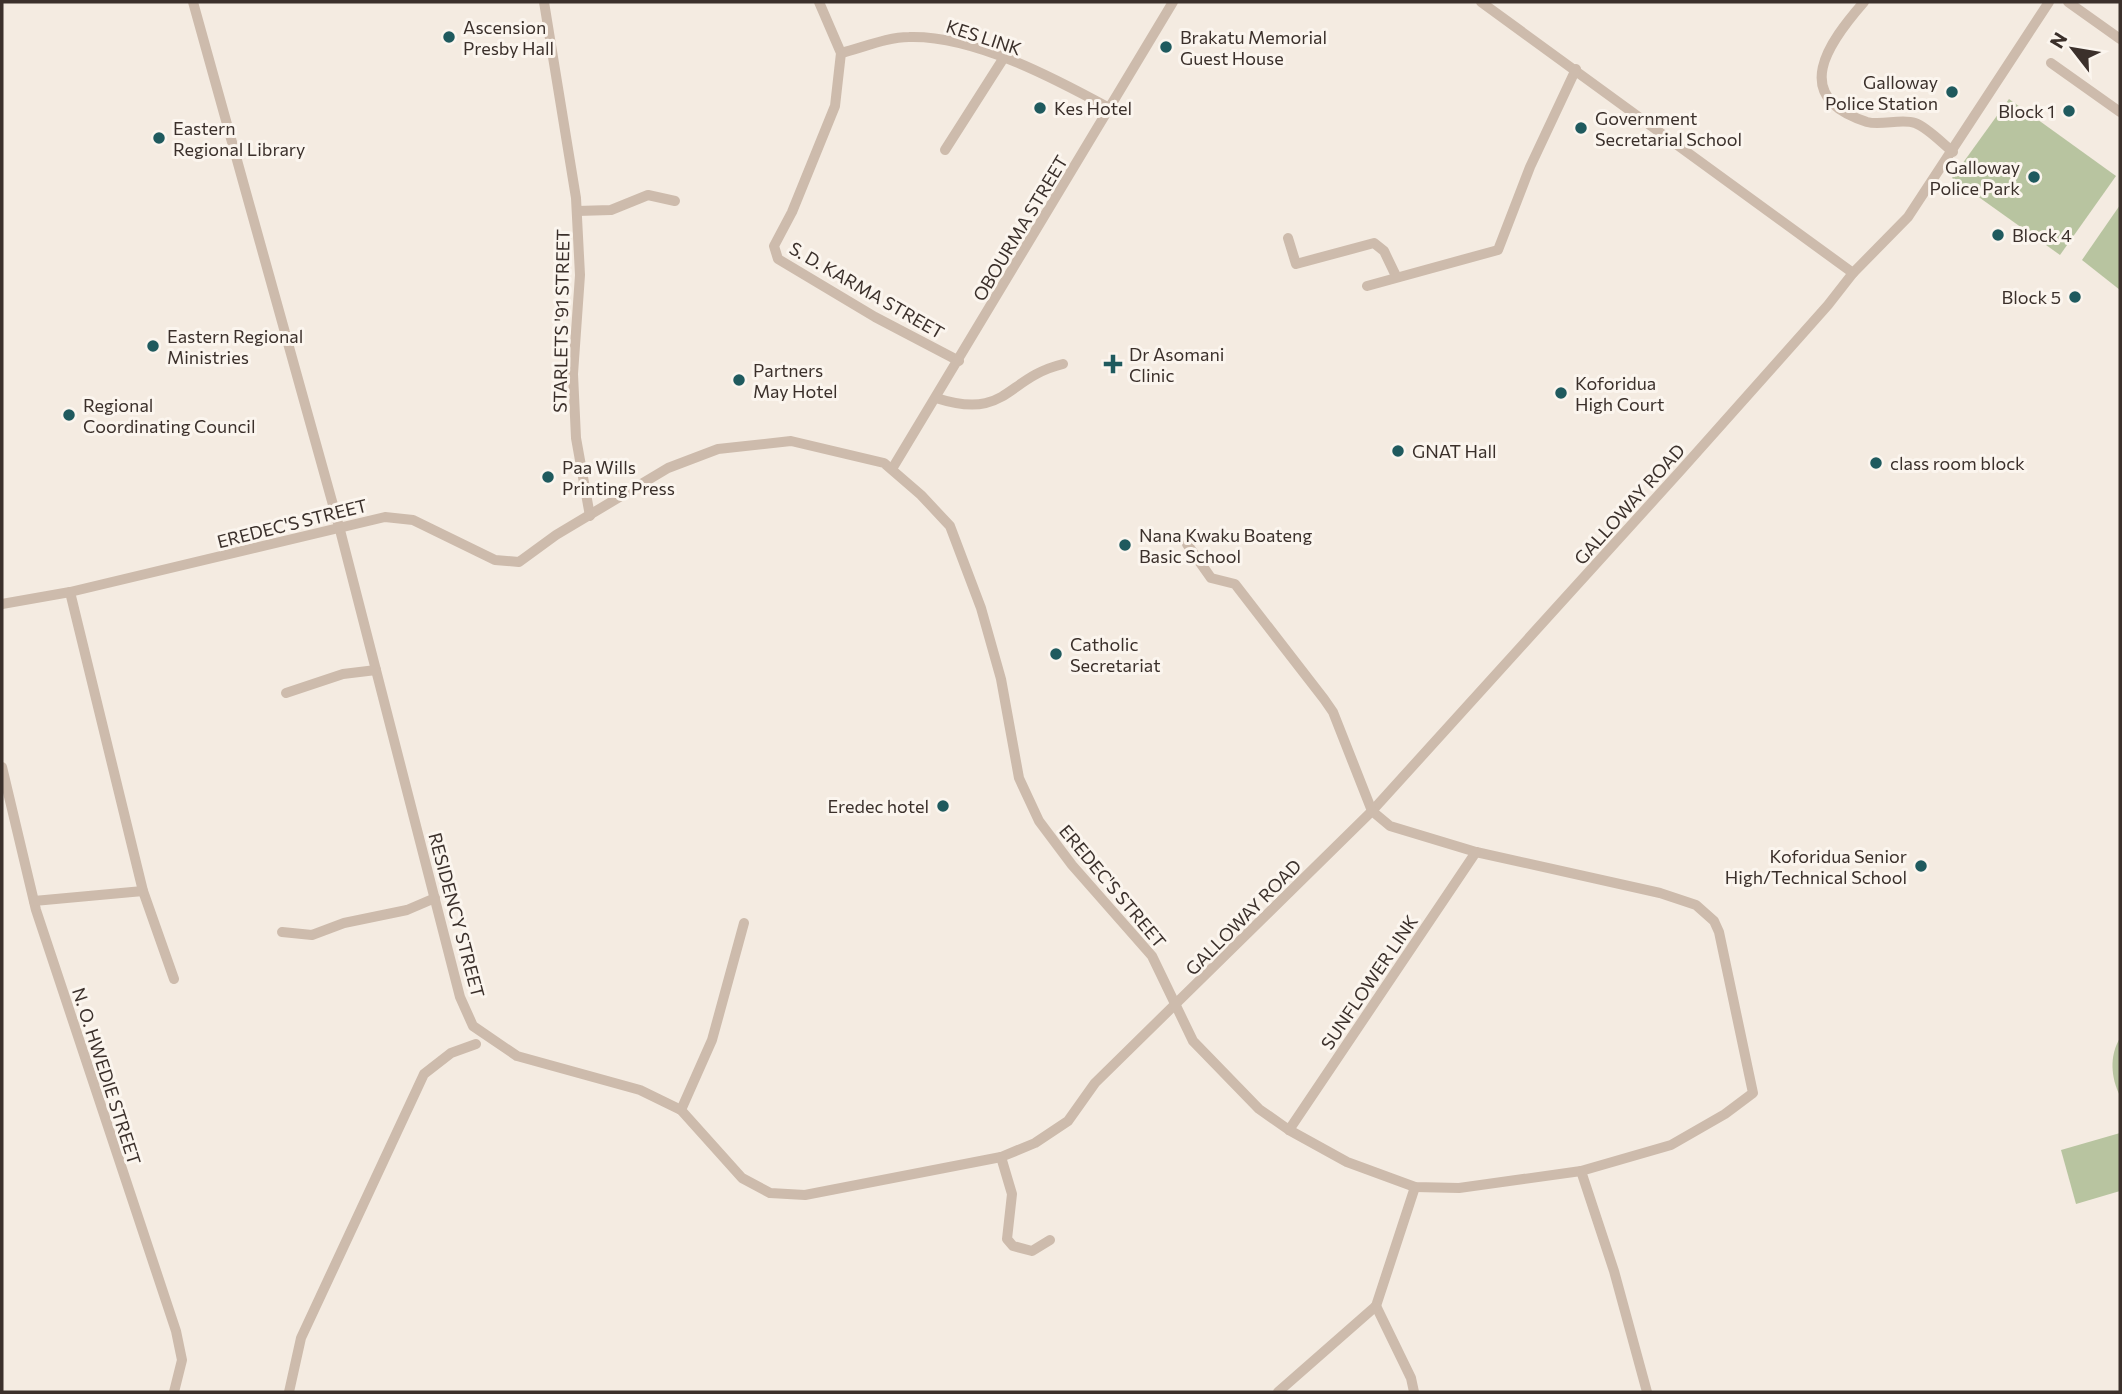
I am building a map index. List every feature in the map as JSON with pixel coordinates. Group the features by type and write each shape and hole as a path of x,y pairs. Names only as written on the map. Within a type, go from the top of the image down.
{"street":[{"name":"RESIDENCY STREET","path":"193,2 340,530 460,997 473,1026 517,1056 640,1090 681,1110 742,1178 770,1194 805,1195 1001,1157 1035,1143 1068,1121 1096,1083 1190,992"},
{"name":"STARLETS '91 STREET","path":"544,2 577,211 580,275 573,374 576,438 590,516"},
{"name":"S. D. KARMA STREET","path":"819,2 841,53 835,106 792,212 774,246 775,252 779,258 875,317 959,361"},
{"name":"OBOURMA STREET","path":"892,468 959,361 1173,2"},
{"path":"1864,2 1831,41 1822,66 1822,85 1831,101 1867,122 1915,123 1953,152"},
{"name":"GALLOWAY ROAD","path":"1190,992 1371,811 1682,469 1828,305 1853,273 1908,217 2049,2"},
{"path":"2068,2 2120,39"},
{"path":"1484,3 1853,273"},
{"name":"KES LINK","path":"841,53 905,37 933,37 1051,76 1109,108"},
{"path":"945,150 1003,59"},
{"path":"2051,63 2120,112"},
{"path":"1367,286 1498,250 1530,167 1576,69"},
{"path":"577,211 611,210 649,195 675,201"},
{"path":"1289,238 1296,264 1374,243 1384,251 1396,276"},
{"path":"936,398 967,407 990,403 1050,367 1063,364"},
{"name":"EREDEC'S STREET","path":"2,604 70,592 340,530 364,520 385,517 413,520 480,554 509,563 527,558 556,535 668,468 718,449 791,441 884,463 942,514 950,526 981,608 1001,679 1019,778 1039,821 1096,893 1144,944 1159,968 1174,1006 1193,1041 1259,1109 1289,1130 1347,1162 1415,1187 1459,1188 1581,1171 1671,1145 1725,1114 1753,1093 1719,932 1705,912 1696,905 1660,893 1476,852"},
{"path":"1187,544 1211,578 1235,584 1333,712 1371,811 1398,831 1476,852"},
{"path":"70,592 143,891 174,979"},
{"path":"286,693 343,674 376,670"},
{"name":"N. O. HWEDIE STREET","path":"2,767 34,901 176,1331 182,1360 174,1392"},
{"name":"SUNFLOWER LINK","path":"1289,1130 1476,852"},
{"path":"34,901 143,891"},
{"path":"282,932 312,934 345,923 407,910 435,898"},
{"path":"681,1110 712,1040 744,923"},
{"path":"289,1392 300,1338 424,1074 451,1053 476,1044"},
{"path":"1001,1157 1012,1195 1007,1239 1013,1246 1032,1251 1050,1240"},
{"path":"1581,1171 1614,1271 1647,1392"},
{"path":"1278,1392 1376,1306 1415,1187"},
{"path":"1376,1306 1414,1392"}],"green space":[{"name":"Galloway Police Park","path":"2009,99 2116,176 2060,255 1952,178"},
{"path":"2120,205 2120,290 2082,260"},
{"path":"2120,1038 2120,1096 2112,1067"},
{"path":"2120,1133 2120,1191 2076,1204 2061,1150"}],"place":[{"name":"Ascension Presby Hall","path":"449,37"},
{"name":"Brakatu Memorial Guest House","path":"1166,47"},
{"name":"Galloway Police Station","path":"1952,92"},
{"name":"Kes Hotel","path":"1040,108"},
{"name":"Block 1","path":"2069,111"},
{"name":"Government Secretarial School","path":"1581,128"},
{"name":"Eastern Regional Library","path":"159,138"},
{"name":"Galloway Police Park","path":"2034,177"},
{"name":"Block 4","path":"1998,235"},
{"name":"Block 5","path":"2075,297"},
{"name":"Eastern Regional Ministries","path":"153,346"},
{"name":"Dr Asomani Clinic","path":"1113,364"},
{"name":"Partners May Hotel","path":"739,380"},
{"name":"Koforidua High Court","path":"1561,393"},
{"name":"Regional Coordinating Council","path":"69,415"},
{"name":"GNAT Hall","path":"1398,451"},
{"name":"class room block","path":"1876,463"},
{"name":"Paa Wills Printing Press","path":"548,477"},
{"name":"Nana Kwaku Boateng Basic School","path":"1125,545"},
{"name":"Catholic Secretariat","path":"1056,654"},
{"name":"Eredec hotel","path":"943,806"},
{"name":"Koforidua Senior High/Technical School","path":"1921,866"}]}
